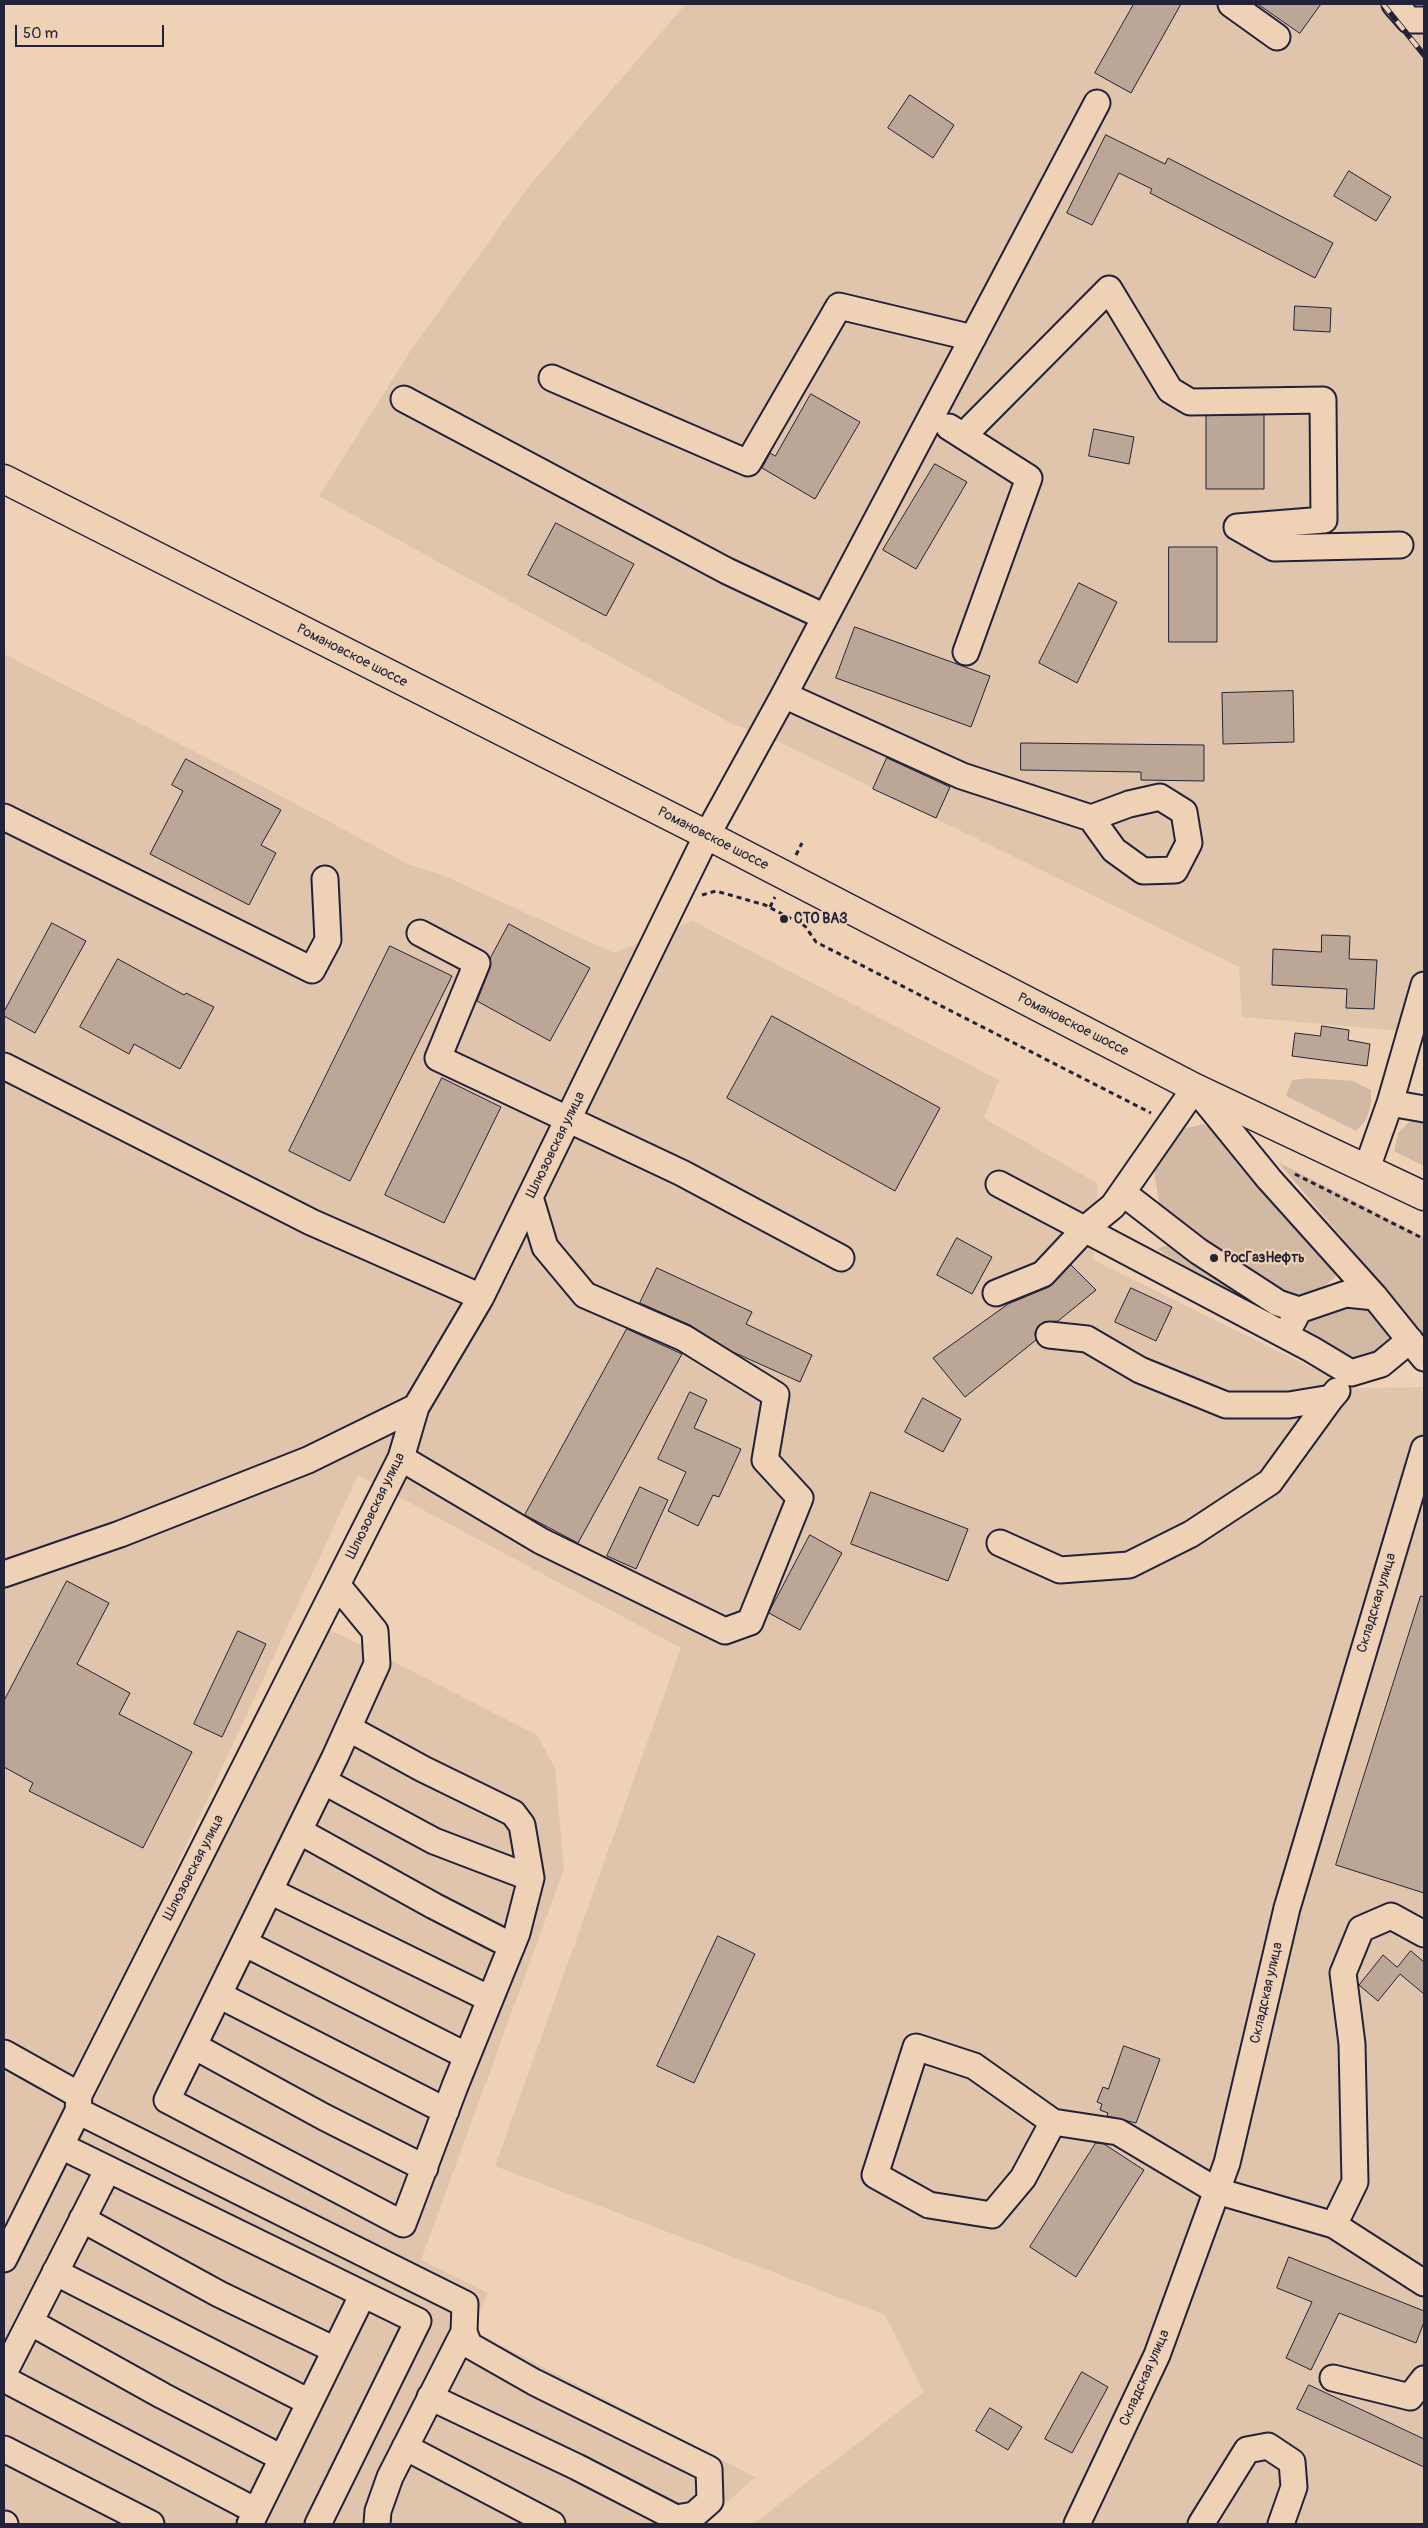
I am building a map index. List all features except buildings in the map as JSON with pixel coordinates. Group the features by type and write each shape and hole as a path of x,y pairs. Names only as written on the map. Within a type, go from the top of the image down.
{"main road":[{"name":"Романовское шоссе","path":"4,479 707,835 1194,1088 1424,1196"}],"street":[{"path":"1231,4 1278,37"},
{"path":"1395,4 1409,20 1424,20"},
{"name":"Шлюзовская улица","path":"4,2260 61,2146 79,2103 401,1458 416,1407 481,1297 569,1121 707,835 784,695 1097,103"},
{"path":"963,436 1109,289 1170,390 1190,402 1323,400 1324,520 1237,527 1274,548 1400,545"},
{"path":"552,378 748,463 840,306 973,338"},
{"path":"404,399 727,571 825,617"},
{"path":"932,416 1029,478 966,652"},
{"path":"784,695 962,776 1092,818"},
{"path":"4,817 312,970 328,940 325,879"},
{"path":"420,933 477,963 438,1058 682,1173 840,1258"},
{"path":"1367,1168 1390,1103 1424,985"},
{"path":"4,1066 311,1222 481,1297"},
{"path":"996,1293 1043,1274 1085,1229 1113,1206 1194,1088 1269,1179 1375,1297 1417,1349 1351,1373 1270,1482 1191,1534 1129,1565 1060,1570 1000,1543"},
{"path":"1390,1103 1424,1109"},
{"path":"999,1184 1311,1349 1351,1373"},
{"path":"1123,1193 1198,1252 1278,1303 1299,1310 1346,1294 1375,1297"},
{"path":"401,1458 541,1541 725,1631 750,1622 800,1498 765,1460 776,1395 684,1338 584,1295 545,1246 530,1198"},
{"path":"1299,1310 1291,1322 1311,1349"},
{"path":"1049,1336 1087,1339 1140,1370 1226,1405 1289,1405 1331,1398"},
{"path":"4,1574 120,1534 308,1460 416,1407"},
{"name":"Складская улица","path":"1077,2524 1158,2355 1227,2163 1287,1908 1424,1449"},
{"path":"338,1586 375,1631 377,1664 270,1892 167,2100 403,2224 467,2056 512,1946 531,1878 522,1825 513,1813 423,1769 348,1728"},
{"path":"323,1781 434,1841 531,1878"},
{"path":"299,1831 434,1906 512,1946"},
{"path":"270,1892 490,1999"},
{"path":"1334,2225 1355,2182 1352,2044 1343,1974 1361,1929 1392,1916 1424,1934"},
{"path":"244,1942 467,2056"},
{"path":"219,1995 446,2111"},
{"path":"194,2046 324,2117 425,2168"},
{"path":"1053,2122 1023,2178 992,2215 929,2205 875,2175 916,2047 974,2066 1053,2122 1118,2132 1217,2191 1334,2225 1424,2283"},
{"path":"4,2054 79,2103 465,2304 464,2332 469,2345 534,2382 709,2469 710,2501 690,2520 676,2518 577,2467 430,2397"},
{"path":"61,2146 418,2321 318,2524"},
{"path":"4,2372 108,2169"},
{"path":"82,2219 219,2294 335,2350"},
{"path":"56,2272 309,2402"},
{"path":"4,2379 253,2518 364,2294"},
{"path":"30,2322 162,2396 282,2458"},
{"path":"381,2523 378,2511 390,2477 464,2332"},
{"path":"1333,2378 1410,2397 1424,2379"},
{"path":"1201,2524 1247,2450 1268,2446 1292,2462 1294,2487 1282,2524"},
{"path":"405,2447 552,2524"},
{"path":"4,2449 151,2524"}],"path":[{"path":"698,896 716,891 765,905 805,926 816,942 1149,1112 1177,1114"},
{"path":"1286,1169 1424,1239"}],"shaded area":[{"path":"692,4 1424,4 1424,1033 1242,1017 1239,967 763,734 732,724 319,496 411,350 529,186 684,6"},
{"path":"4,654 264,787 408,864 440,874 614,953 693,921 999,1080 984,1118 1098,1184 1093,1260 1353,1388 1424,1387 1424,2524 753,2524 924,2392 885,2315 495,2166 681,1648 358,1475 4,2237"},
{"path":"1309,1078 1353,1081 1371,1090 1369,1113 1356,1131 1286,1096 1292,1080"},
{"path":"1410,1121 1424,1124 1424,1166 1394,1151 1398,1133"},
{"path":"1203,1124 1238,1146 1329,1260 1336,1276 1316,1294 1286,1296 1263,1284 1228,1254 1160,1209 1153,1164 1182,1129"},
{"path":"1278,1162 1424,1237 1424,1334"},
{"path":"1170,1244 1249,1293 1238,1296 1202,1277 1157,1249"},
{"path":"1325,1305 1349,1305 1366,1309 1379,1320 1390,1342 1359,1364 1307,1334 1305,1320"},
{"path":"329,1629 537,1735 555,1768 564,1869 421,2260 488,2293 472,2330 755,2477 703,2524 4,2524 4,2269"}],"railway":[{"path":"1383,4 1424,55"}],"place":[{"name":"СТО ВАЗ","path":"784,919"},
{"name":"РосГазНефть","path":"1214,1258"}]}
